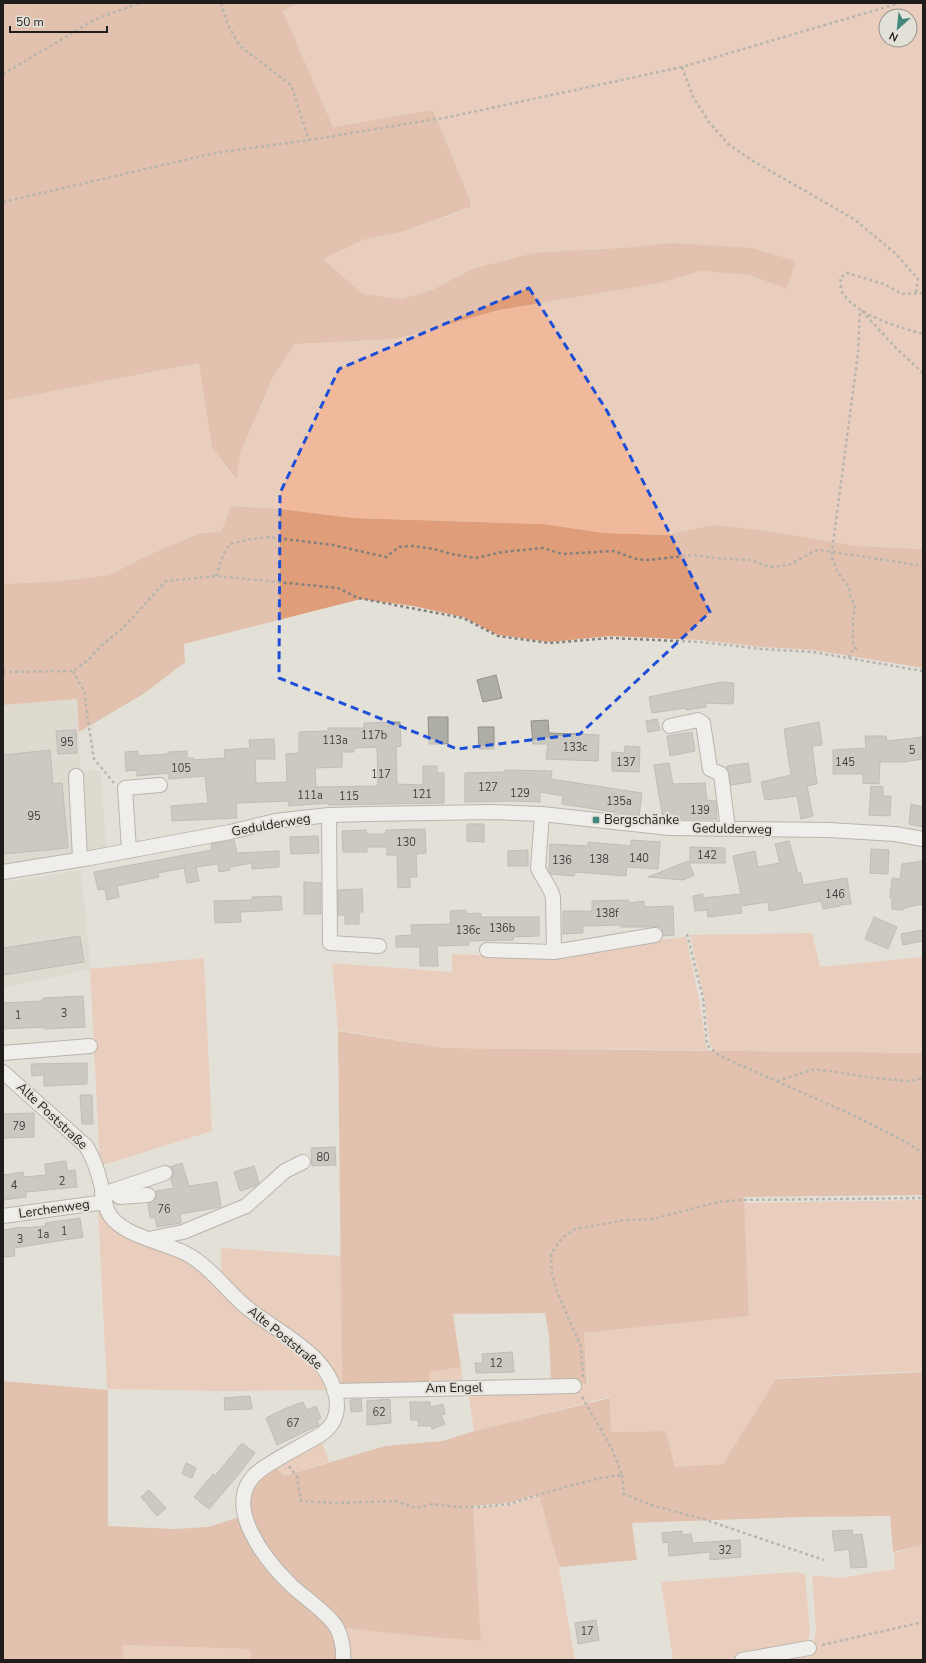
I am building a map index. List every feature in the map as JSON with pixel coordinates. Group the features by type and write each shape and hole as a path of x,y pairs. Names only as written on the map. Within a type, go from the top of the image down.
{"street":[{"path":"670,726 698,720 702,723 710,769 721,774 728,829"},
{"path":"76,776 80,859"},
{"path":"129,850 125,788 160,785"},
{"name":"Gedulderweg","path":"3,872 275,822 329,815 492,812 542,814 646,826 728,829 829,830 871,832 923,839"},
{"path":"542,814 538,868 540,874 551,889 553,897 554,952"},
{"path":"329,815 330,943 379,946"},
{"path":"487,950 554,952 655,935"},
{"path":"3,1053 90,1046"},
{"name":"Alte Poststraße","path":"3,1072 86,1146 91,1154 106,1195 109,1216 114,1221 127,1229 186,1253 198,1261 245,1306 314,1358 331,1380 336,1401 336,1414 329,1428 258,1473 248,1487 242,1504 246,1524 258,1543 283,1576 328,1616 336,1626 342,1642 343,1660"},
{"path":"150,1239 183,1232 246,1206 285,1172 303,1162"},
{"path":"106,1195 165,1173"},
{"path":"106,1195 120,1197 148,1196"},
{"name":"Lerchenweg","path":"3,1216 106,1195"},
{"name":"Am Engel","path":"334,1391 578,1385"},
{"path":"742,1660 809,1648"}],"path":[{"path":"3,74 96,19 139,3"},
{"path":"221,3 228,25 240,46 291,85 309,140"},
{"path":"3,202 215,153 309,140 449,117 682,67 900,3"},
{"path":"682,67 693,97 710,122 728,144 753,161 854,219 896,254 918,279 916,292"},
{"path":"923,293 916,292 902,294 884,284 847,273 840,278 842,294 853,305 886,323 923,334"},
{"path":"860,309 895,347 923,373"},
{"path":"849,658 851,652 856,649 853,645 854,603 850,596 849,587 838,573 832,558 832,551 858,353 860,309"},
{"path":"216,576 223,555 230,544 251,539 269,537 333,545 386,557 400,547 413,546 476,558 502,552 520,552 529,549 543,548 562,554 614,551 636,559 647,560 695,555 713,558 750,560 774,567 791,564 814,551 832,551 923,566"},
{"path":"3,672 73,671 87,661 102,645 124,628 166,581 216,576 338,588 358,598 463,618 498,636 549,643 611,638 700,642 762,649 813,652 923,671"},
{"path":"73,671 85,693 94,759 115,785 125,788"},
{"path":"688,934 703,998 707,1045 720,1056 863,1120 904,1141 923,1153"},
{"path":"777,1081 815,1069 912,1082 923,1078"},
{"path":"824,1560 703,1519 652,1505 624,1494 622,1475 612,1449 581,1395 578,1385 583,1372 581,1347 557,1292 552,1273 551,1254 562,1238 575,1229 624,1220 654,1219 718,1202 923,1198"},
{"path":"282,1457 297,1477 301,1501 395,1502 416,1508 434,1504 456,1507 480,1507 509,1504 561,1488 601,1478 622,1475"},
{"path":"809,1648 923,1622"}],"highlighted area":[{"path":"529,288 607,411 710,612 580,734 457,749 279,678 280,493 339,369"}],"shaded area":[{"path":"3,3 299,3 283,11 333,127 433,110 470,200 471,207 405,231 363,240 323,259 363,294 402,299 434,289 472,269 534,253 672,243 752,248 796,261 787,289 749,275 701,271 656,284 499,310 397,339 295,344 274,375 241,451 236,479 212,448 199,363 3,401"},
{"path":"299,3 923,3 923,549 857,546 769,531 713,526 667,535 605,533 543,524 353,518 279,509 231,506 221,532 201,533 146,556 110,575 61,581 3,584 3,401 200,363 212,448 235,479 241,451 274,375 295,344 397,339 499,310 656,284 701,271 749,275 787,289 796,261 633,247 590,249 472,269 434,289 402,299 363,294 323,259 363,240 405,231 471,208 470,200 433,110 333,127 283,11"},
{"path":"231,506 280,509 353,518 543,524 605,533 667,535 713,525 769,531 857,546 923,549 923,668 813,650 761,647 700,640 610,636 550,642 498,635 463,617 413,606 361,599 184,644 185,662 145,693 79,732 77,699 3,705 3,584 61,581 110,575 146,556 201,533 221,532"},
{"path":"77,699 81,770 100,771 107,848 3,868 3,705"},
{"path":"81,870 91,969 3,988 3,882"},
{"path":"812,933 820,967 923,957 923,1053 715,1051 710,1044 704,998 690,935"},
{"path":"660,937 660,940 686,937 699,999 707,1050 444,1048 338,1030 332,963 452,972 452,954 553,958"},
{"path":"204,958 212,1131 100,1166 90,969"},
{"path":"338,1031 444,1048 923,1053 923,1195 744,1197 749,1316 584,1333 587,1384 551,1382 549,1335 545,1313 453,1314 461,1367 429,1372 429,1385 342,1388"},
{"path":"923,1200 923,1371 777,1378 723,1464 675,1467 666,1431 611,1432 610,1397 474,1431 468,1391 569,1383 588,1384 584,1333 749,1316 744,1203"},
{"path":"98,1210 112,1226 191,1263 271,1333 318,1370 327,1390 221,1391 107,1389"},
{"path":"221,1248 341,1256 342,1388 266,1316 221,1277"},
{"path":"461,1367 463,1384 429,1385 429,1371"},
{"path":"923,1372 923,1545 893,1552 890,1516 802,1517 632,1523 637,1560 559,1567 539,1494 508,1503 473,1506 481,1641 340,1627 293,1582 249,1523 251,1484 274,1466 284,1476 385,1446 443,1441 474,1431 610,1398 611,1432 666,1431 675,1467 723,1464 776,1379"},
{"path":"3,1381 108,1390 108,1526 175,1529 208,1527 240,1517 324,1619 337,1642 338,1660 251,1660 250,1649 123,1645 123,1660 3,1660"},
{"path":"321,1439 329,1462 284,1476 274,1466"},
{"path":"540,1495 559,1568 575,1660 347,1660 341,1627 481,1641 473,1508 510,1505"},
{"path":"923,1545 923,1660 758,1660 812,1650 816,1630 812,1575 840,1578 895,1569 894,1553"},
{"path":"794,1572 805,1574 810,1632 808,1642 770,1652 723,1660 673,1660 661,1582"},
{"path":"123,1645 250,1649 251,1660 123,1660"}],"building":[{"path":"496,675 502,698 483,702 477,680"},
{"path":"721,682 734,683 733,704 705,703 706,707 686,710 686,708 652,713 649,697"},
{"path":"428,717 448,717 448,744 429,744"},
{"path":"657,719 660,730 648,732 646,721"},
{"path":"548,720 549,733 599,735 598,761 546,759 548,744 533,744 531,721"},
{"path":"400,722 401,746 396,747 397,784 423,785 423,766 437,766 437,773 444,773 444,803 328,805 328,803 289,806 288,801 236,803 237,818 172,821 171,806 208,803 205,776 169,779 169,773 137,776 137,770 126,771 125,752 138,751 138,756 187,751 187,758 193,758 193,760 225,758 224,750 250,748 249,740 274,739 275,759 255,759 256,783 287,782 286,754 299,753 299,732 328,731 328,728 364,728 364,723","holes":["377,747 378,786 316,787 315,768 342,767 342,752 354,752 354,748"]},
{"path":"819,722 822,745 812,746 817,784 807,786 813,816 801,819 797,796 765,800 761,782 791,775 784,729"},
{"path":"478,727 494,727 494,749 479,749"},
{"path":"76,730 77,753 58,754 56,731"},
{"path":"692,732 695,751 670,756 667,736"},
{"path":"865,736 886,736 887,741 923,737 923,759 903,762 880,762 879,784 863,783 863,774 833,774 833,750 866,748"},
{"path":"625,746 640,747 639,772 612,771 612,752 624,753"},
{"path":"50,750 53,784 62,783 68,848 3,854 3,755"},
{"path":"669,763 673,784 705,783 707,800 716,801 717,819 663,819 654,765"},
{"path":"748,763 751,782 731,785 727,766"},
{"path":"505,770 552,771 551,779 642,793 639,816 562,804 563,796 540,792 540,802 465,802 465,773 505,772"},
{"path":"871,786 883,787 883,796 891,796 890,816 869,815"},
{"path":"911,804 923,807 923,827 909,824"},
{"path":"467,824 484,824 484,842 467,841"},
{"path":"425,829 426,853 416,854 417,877 410,877 410,887 398,888 397,855 387,855 387,847 367,847 367,852 343,852 342,831 366,830 366,834 386,834 386,830"},
{"path":"318,836 319,853 291,854 290,837"},
{"path":"234,840 237,853 279,851 279,867 252,869 252,863 230,867 230,870 219,872 218,864 196,867 199,881 187,883 184,868 158,873 159,877 117,886 119,897 107,900 105,889 98,890 94,872 212,850 211,844"},
{"path":"631,840 660,842 658,869 627,867 626,876 575,872 574,876 551,874 549,871 550,844 588,846 588,842 631,846"},
{"path":"789,841 798,873 801,873 803,885 847,878 851,904 823,909 821,901 769,911 768,902 741,906 742,913 708,917 707,910 695,911 693,896 703,894 703,898 741,894 733,856 755,851 758,867 780,863 775,844"},
{"path":"690,847 725,848 725,863 690,863"},
{"path":"871,849 889,850 888,874 870,873"},
{"path":"528,850 528,866 508,866 508,851"},
{"path":"688,861 694,875 683,880 648,877"},
{"path":"923,861 923,904 904,908 904,910 892,909 892,898 890,898 892,878 900,879 902,864"},
{"path":"304,882 321,883 321,914 304,914"},
{"path":"362,889 363,912 359,912 359,924 345,924 345,915 338,915 338,890"},
{"path":"281,896 282,910 240,912 241,922 215,923 214,901 252,900 252,897"},
{"path":"628,900 629,903 644,901 644,907 673,906 674,935 663,936 661,927 621,927 621,925 583,926 583,933 563,934 563,911 592,911 592,901"},
{"path":"466,910 466,914 480,913 481,917 539,917 539,936 513,937 513,940 469,941 469,945 437,946 438,966 420,966 420,947 396,947 396,936 412,935 411,925 451,924 450,911"},
{"path":"874,917 897,927 888,949 865,939"},
{"path":"923,930 923,941 903,945 901,934"},
{"path":"80,936 84,962 3,975 3,948"},
{"path":"83,996 85,1027 3,1029 3,1003 43,1001 43,998"},
{"path":"87,1063 87,1084 44,1086 44,1075 32,1076 31,1064"},
{"path":"80,1095 92,1095 93,1124 82,1124"},
{"path":"34,1113 34,1137 3,1138 3,1114"},
{"path":"335,1147 336,1165 312,1166 311,1148"},
{"path":"66,1161 67,1171 75,1170 77,1187 26,1192 26,1197 3,1200 3,1175 23,1172 24,1177 46,1175 45,1164"},
{"path":"182,1163 189,1186 217,1182 221,1207 180,1214 181,1223 157,1227 155,1217 150,1218 148,1204 157,1197 156,1191 174,1188 171,1179 173,1171 170,1167"},
{"path":"254,1166 259,1183 255,1186 240,1191 234,1172"},
{"path":"80,1218 83,1237 14,1248 15,1256 3,1257 3,1230 22,1227 46,1226 45,1223"},
{"path":"512,1352 514,1372 476,1373 475,1363 483,1363 482,1354"},
{"path":"250,1396 252,1409 225,1410 224,1398"},
{"path":"361,1399 362,1411 351,1412 350,1400"},
{"path":"390,1399 391,1423 367,1425 367,1401"},
{"path":"303,1402 307,1410 316,1406 321,1418 317,1420 319,1425 277,1445 266,1418"},
{"path":"410,1402 430,1402 430,1407 443,1404 445,1414 441,1415 445,1424 432,1429 431,1426 418,1426 419,1420 411,1420"},
{"path":"242,1443 255,1453 209,1509 194,1497 213,1474 215,1476"},
{"path":"186,1463 196,1468 192,1478 182,1474"},
{"path":"149,1490 166,1508 157,1516 141,1497"},
{"path":"852,1530 853,1535 862,1534 867,1567 851,1568 849,1549 835,1551 832,1531"},
{"path":"682,1531 682,1535 691,1534 693,1543 740,1540 741,1557 710,1560 710,1552 669,1556 668,1542 663,1543 662,1533"},
{"path":"596,1620 599,1640 578,1644 575,1623"}],"place":[{"name":"Bergschänke","path":"596,820"}]}
